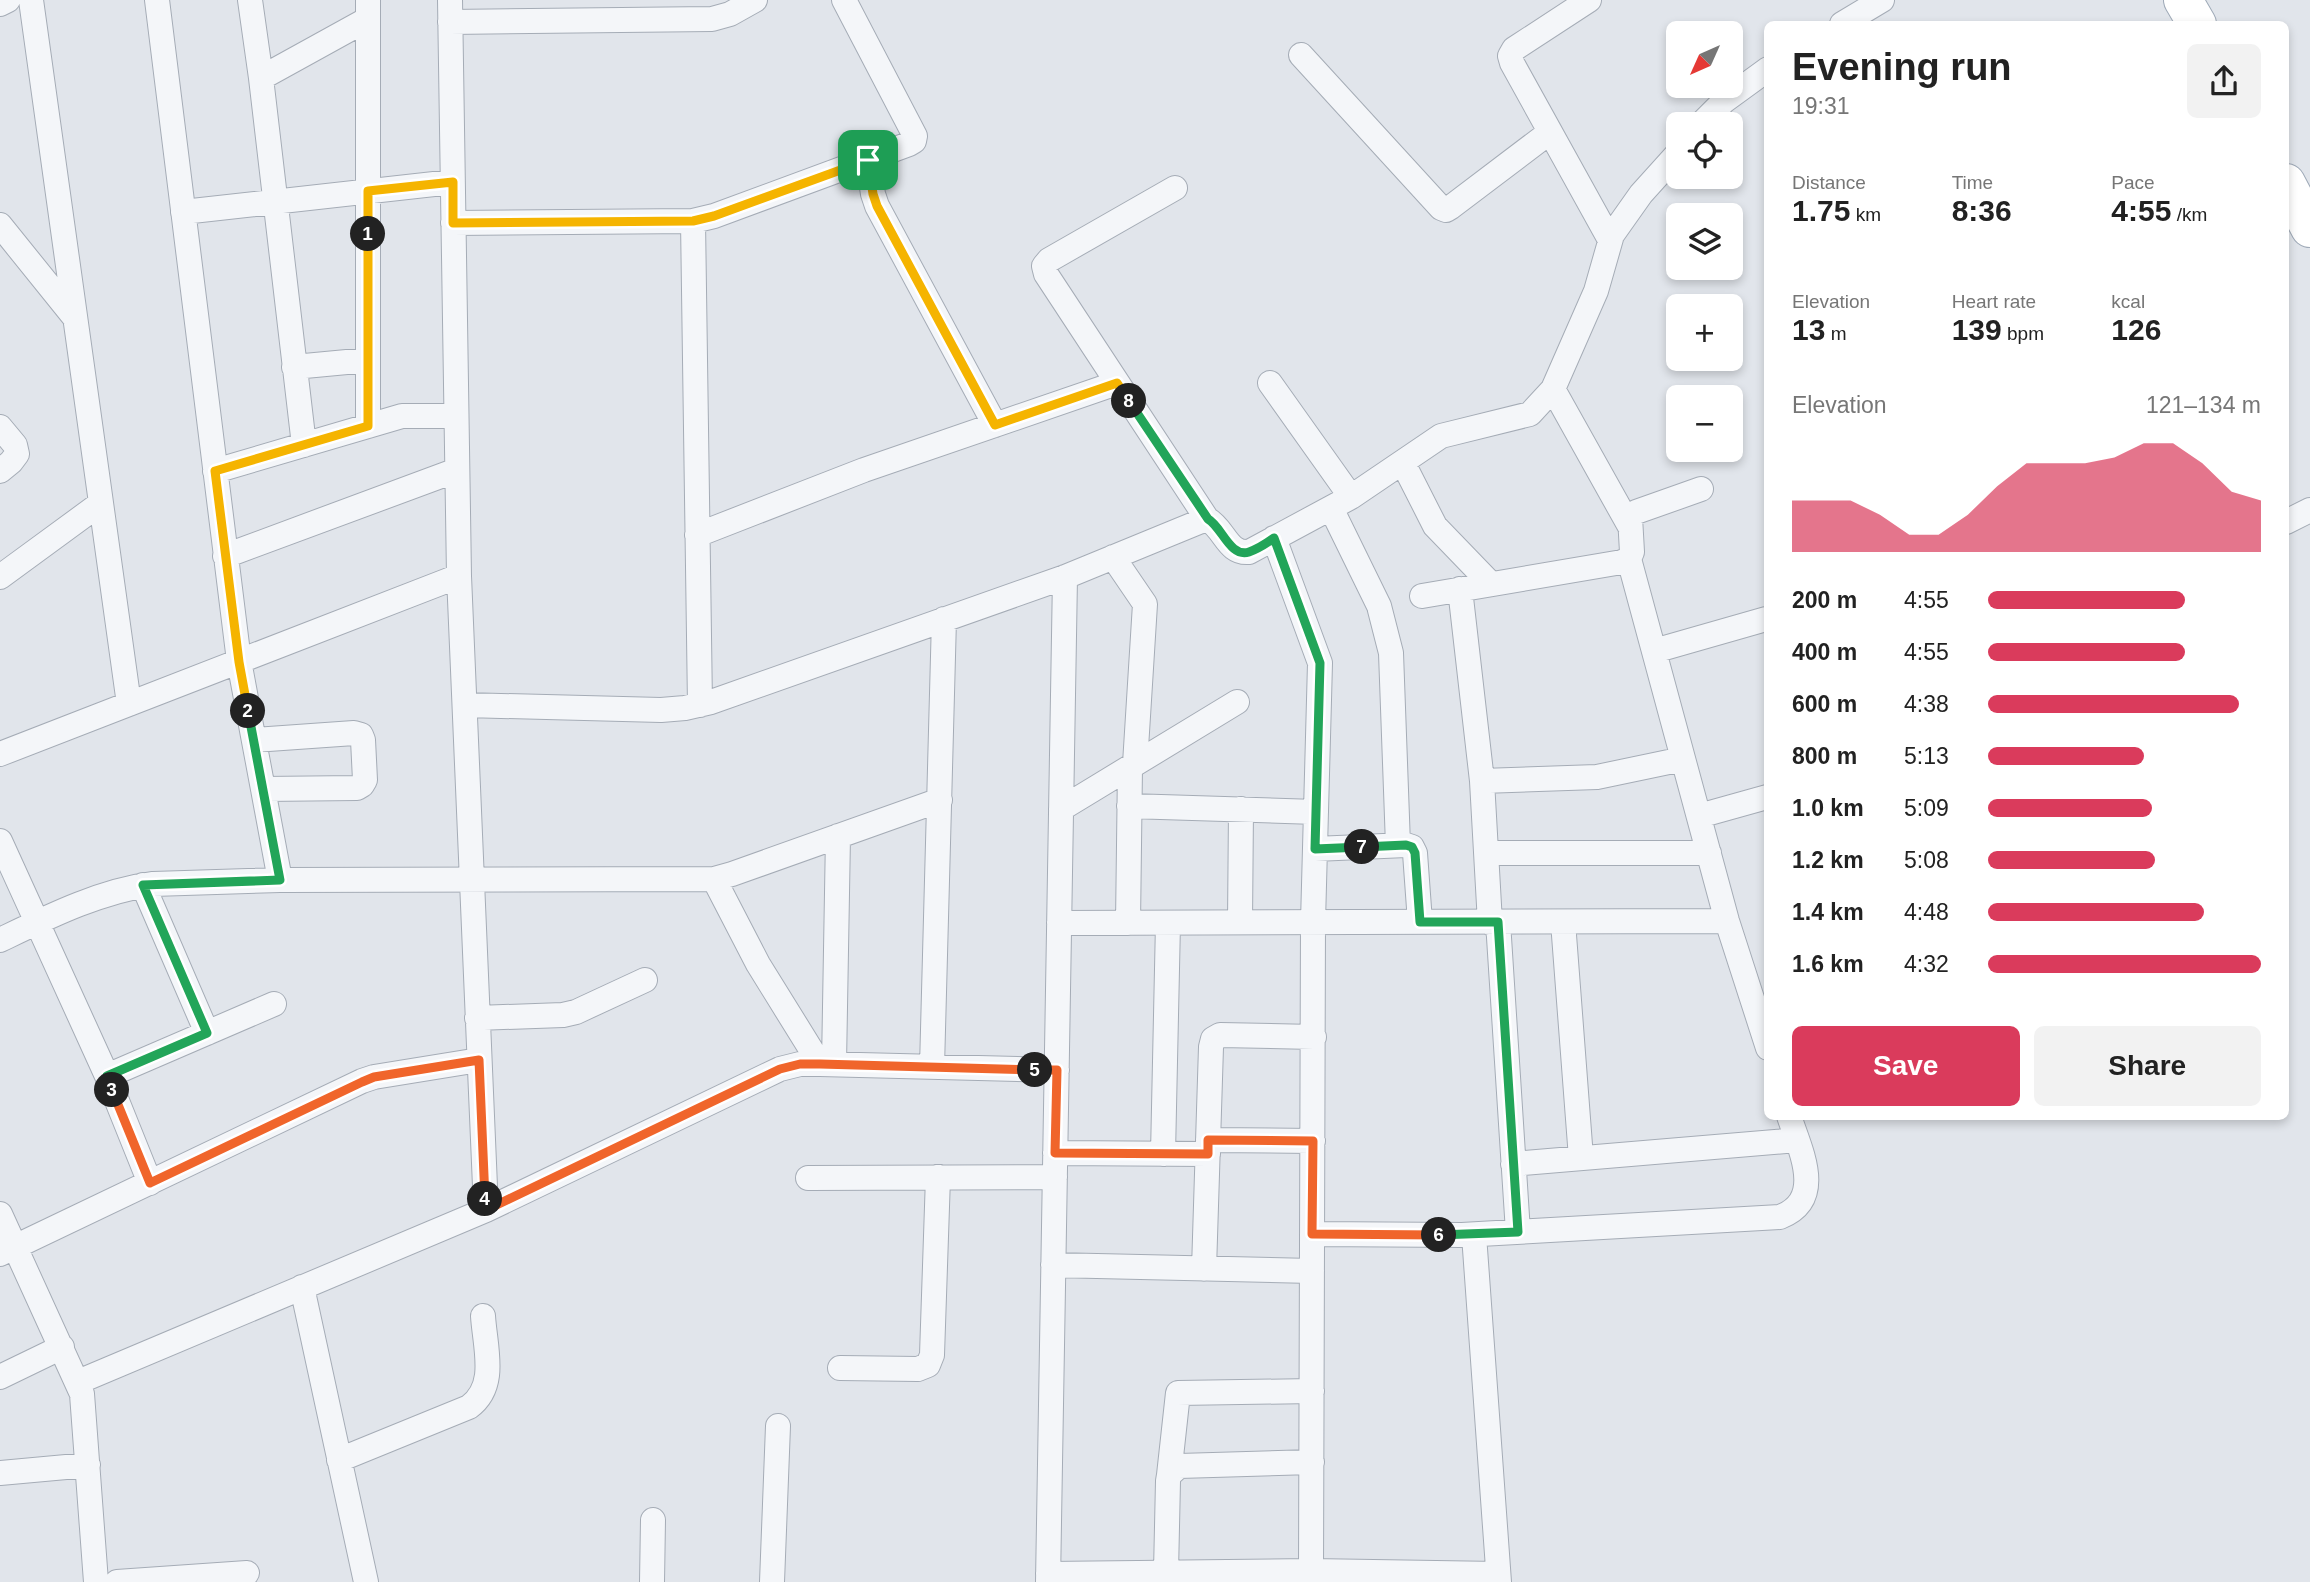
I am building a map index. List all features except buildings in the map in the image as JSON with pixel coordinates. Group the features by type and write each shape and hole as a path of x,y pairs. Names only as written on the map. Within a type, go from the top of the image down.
{"main road":[{"path":"2183,0 2195,21"}],"street":[{"path":"0,4 8,0"},
{"path":"31,0 129,704"},
{"path":"157,0 239,662 280,880"},
{"path":"486,1210 459,576 450,11 691,10 712,19 730,15 755,0"},
{"path":"453,223 693,221 714,216 909,144 914,141 915,136 844,0"},
{"path":"1589,0 1514,49 1510,56 1611,240"},
{"path":"1847,21 1882,0"},
{"path":"255,3 274,202 304,445"},
{"path":"261,78 369,10"},
{"path":"368,426 369,10"},
{"path":"1301,55 1441,208 1446,210 1550,132"},
{"path":"1713,112 1764,72"},
{"path":"868,160 877,206 995,425"},
{"path":"1175,188 1049,260 1044,266 1046,274 1208,519 1215,523 1232,548 1240,553 1250,552 1341,503 1441,436 1530,414 1553,389 1596,291 1612,234 1641,194 1666,166"},
{"path":"183,212 453,182"},
{"path":"693,221 700,705"},
{"path":"0,225 75,318"},
{"path":"294,367 368,360"},
{"path":"697,536 864,470 1117,383"},
{"path":"1270,383 1341,503 1379,606 1391,653 1398,845"},
{"path":"1553,389 1629,525"},
{"path":"215,471 402,416 456,416"},
{"path":"0,427 15,445 17,454 0,471"},
{"path":"1403,463 1435,526 1491,584"},
{"path":"225,556 457,470"},
{"path":"1701,489 1636,512 1630,517 1632,552 1629,559 1727,921 1764,1036"},
{"path":"0,577 101,503"},
{"path":"2289,520 2310,510"},
{"path":"464,705 661,710 700,705 1065,577 1208,519"},
{"path":"1274,538 1320,663 1314,922 1311,1571"},
{"path":"1113,557 1145,604 1129,806 1128,923"},
{"path":"1422,596 1629,559"},
{"path":"1,750 129,704 459,576"},
{"path":"1065,577 1048,1578 1166,1572 1311,1571 1499,1578 1474,1235"},
{"path":"1460,589 1482,781 1518,1232"},
{"path":"932,1067 944,619"},
{"path":"1654,650 1764,620"},
{"path":"1061,809 1237,702"},
{"path":"254,740 354,733 360,735 363,740 365,780 357,788 263,789"},
{"path":"1482,781 1597,777 1683,759"},
{"path":"1699,816 1764,798"},
{"path":"0,940 36,922 116,892 143,885 280,880 714,879 940,800"},
{"path":"1129,806 1316,812"},
{"path":"1240,922 1241,809"},
{"path":"827,1064 838,836"},
{"path":"0,841 107,1076 150,1183"},
{"path":"1315,849 1398,845 1412,847 1415,853 1420,922"},
{"path":"1486,853 1709,853"},
{"path":"714,879 758,964 827,1064"},
{"path":"143,885 207,1033"},
{"path":"1059,923 1727,921"},
{"path":"1563,922 1581,1158"},
{"path":"1163,1154 1168,923"},
{"path":"477,1018 563,1015 576,1012 645,980"},
{"path":"107,1076 274,1004"},
{"path":"1204,1269 1213,1039 1220,1035 1314,1037"},
{"path":"8,1251 374,1077 479,1060"},
{"path":"78,1382 486,1210 780,1069 800,1064 827,1064 1057,1070"},
{"path":"1312,1234 1474,1235 1780,1217 1791,1213 1798,1205 1807,1186 1808,1175 1793,1128 1581,1158 1513,1164"},
{"path":"808,1178 938,1177 1208,1147 1313,1141"},
{"path":"840,1368 918,1369 928,1365 932,1355 938,1177"},
{"path":"0,1214 8,1251 78,1382 84,1407 96,1582"},
{"path":"1053,1265 1312,1271"},
{"path":"302,1287 366,1582"},
{"path":"339,1461 469,1407 480,1399 488,1378 483,1316"},
{"path":"0,1377 62,1348"},
{"path":"1166,1572 1169,1475 1178,1393 1312,1391"},
{"path":"772,1582 778,1426"},
{"path":"1169,1475 1179,1466 1312,1462"},
{"path":"0,1473 88,1465"},
{"path":"652,1582 653,1520"},
{"path":"117,1582 247,1573"}],"route":[{"path":"868,160 877,206 995,425 1117,383 1208,519 1215,523 1232,548 1240,553 1250,552 1274,538 1320,663 1315,849 1406,845 1412,847 1415,853 1420,922 1498,922 1518,1232 1462,1235 1312,1234 1313,1141 1208,1140 1208,1154 1055,1153 1057,1070 800,1064 760,1077 486,1210 479,1060 374,1077 150,1183 107,1076 207,1033 143,885 280,880 239,662 215,471 368,426 368,191 453,182 453,223 693,221 714,216 868,160"}]}
